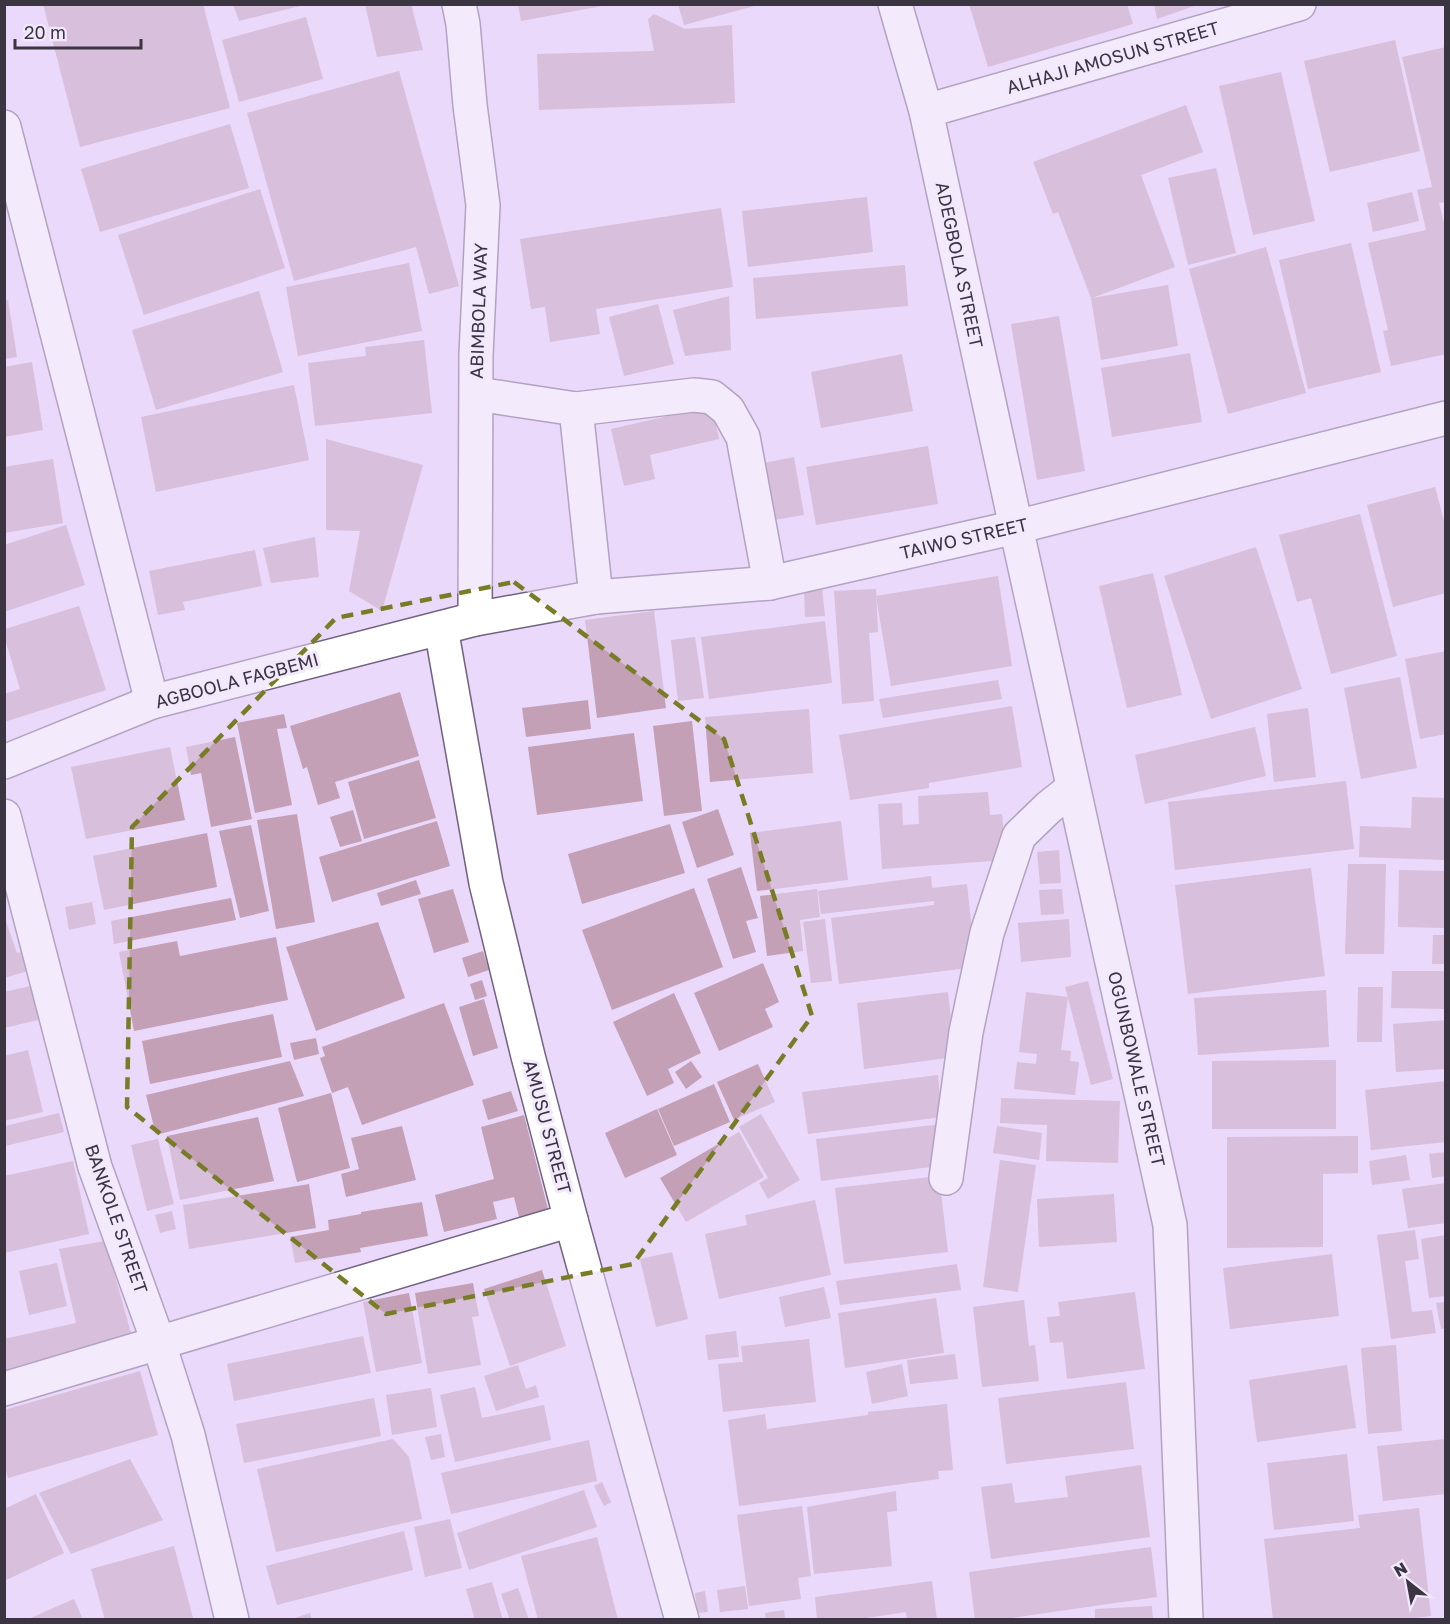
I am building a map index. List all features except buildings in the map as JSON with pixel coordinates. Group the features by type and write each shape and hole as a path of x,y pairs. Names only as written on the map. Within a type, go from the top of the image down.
{"street":[{"name":"ABIMBOLA WAY","path":"459,4 483,205 476,355 475,619"},
{"name":"ADEGBOLA STREET","path":"895,4 926,111 1016,527"},
{"name":"ALHAJI AMOSUN STREET","path":"926,111 1299,4"},
{"path":"4,127 152,702"},
{"path":"477,394 576,409 694,395 712,397 728,410 743,437 770,583"},
{"path":"576,409 596,597"},
{"name":"TAIWO STREET","path":"475,619 596,597 770,583 1016,527 1446,418"},
{"name":"OGUNBOWALE STREET","path":"1016,527 1170,1225 1186,1620"},
{"name":"AGBOOLA FAGBEMI","path":"4,762 152,702 475,619"},
{"name":"AMUSU STREET","path":"441,628 486,883 528,1056 682,1620"},
{"path":"946,1178 966,1032 991,922 1019,836 1073,788"},
{"name":"BANKOLE STREET","path":"4,816 95,1167 159,1344 188,1435 232,1620"},
{"path":"4,1389 571,1220"}],"highlighted area":[{"path":"514,582 724,739 812,1016 633,1264 386,1314 127,1107 132,827 336,618"}]}
